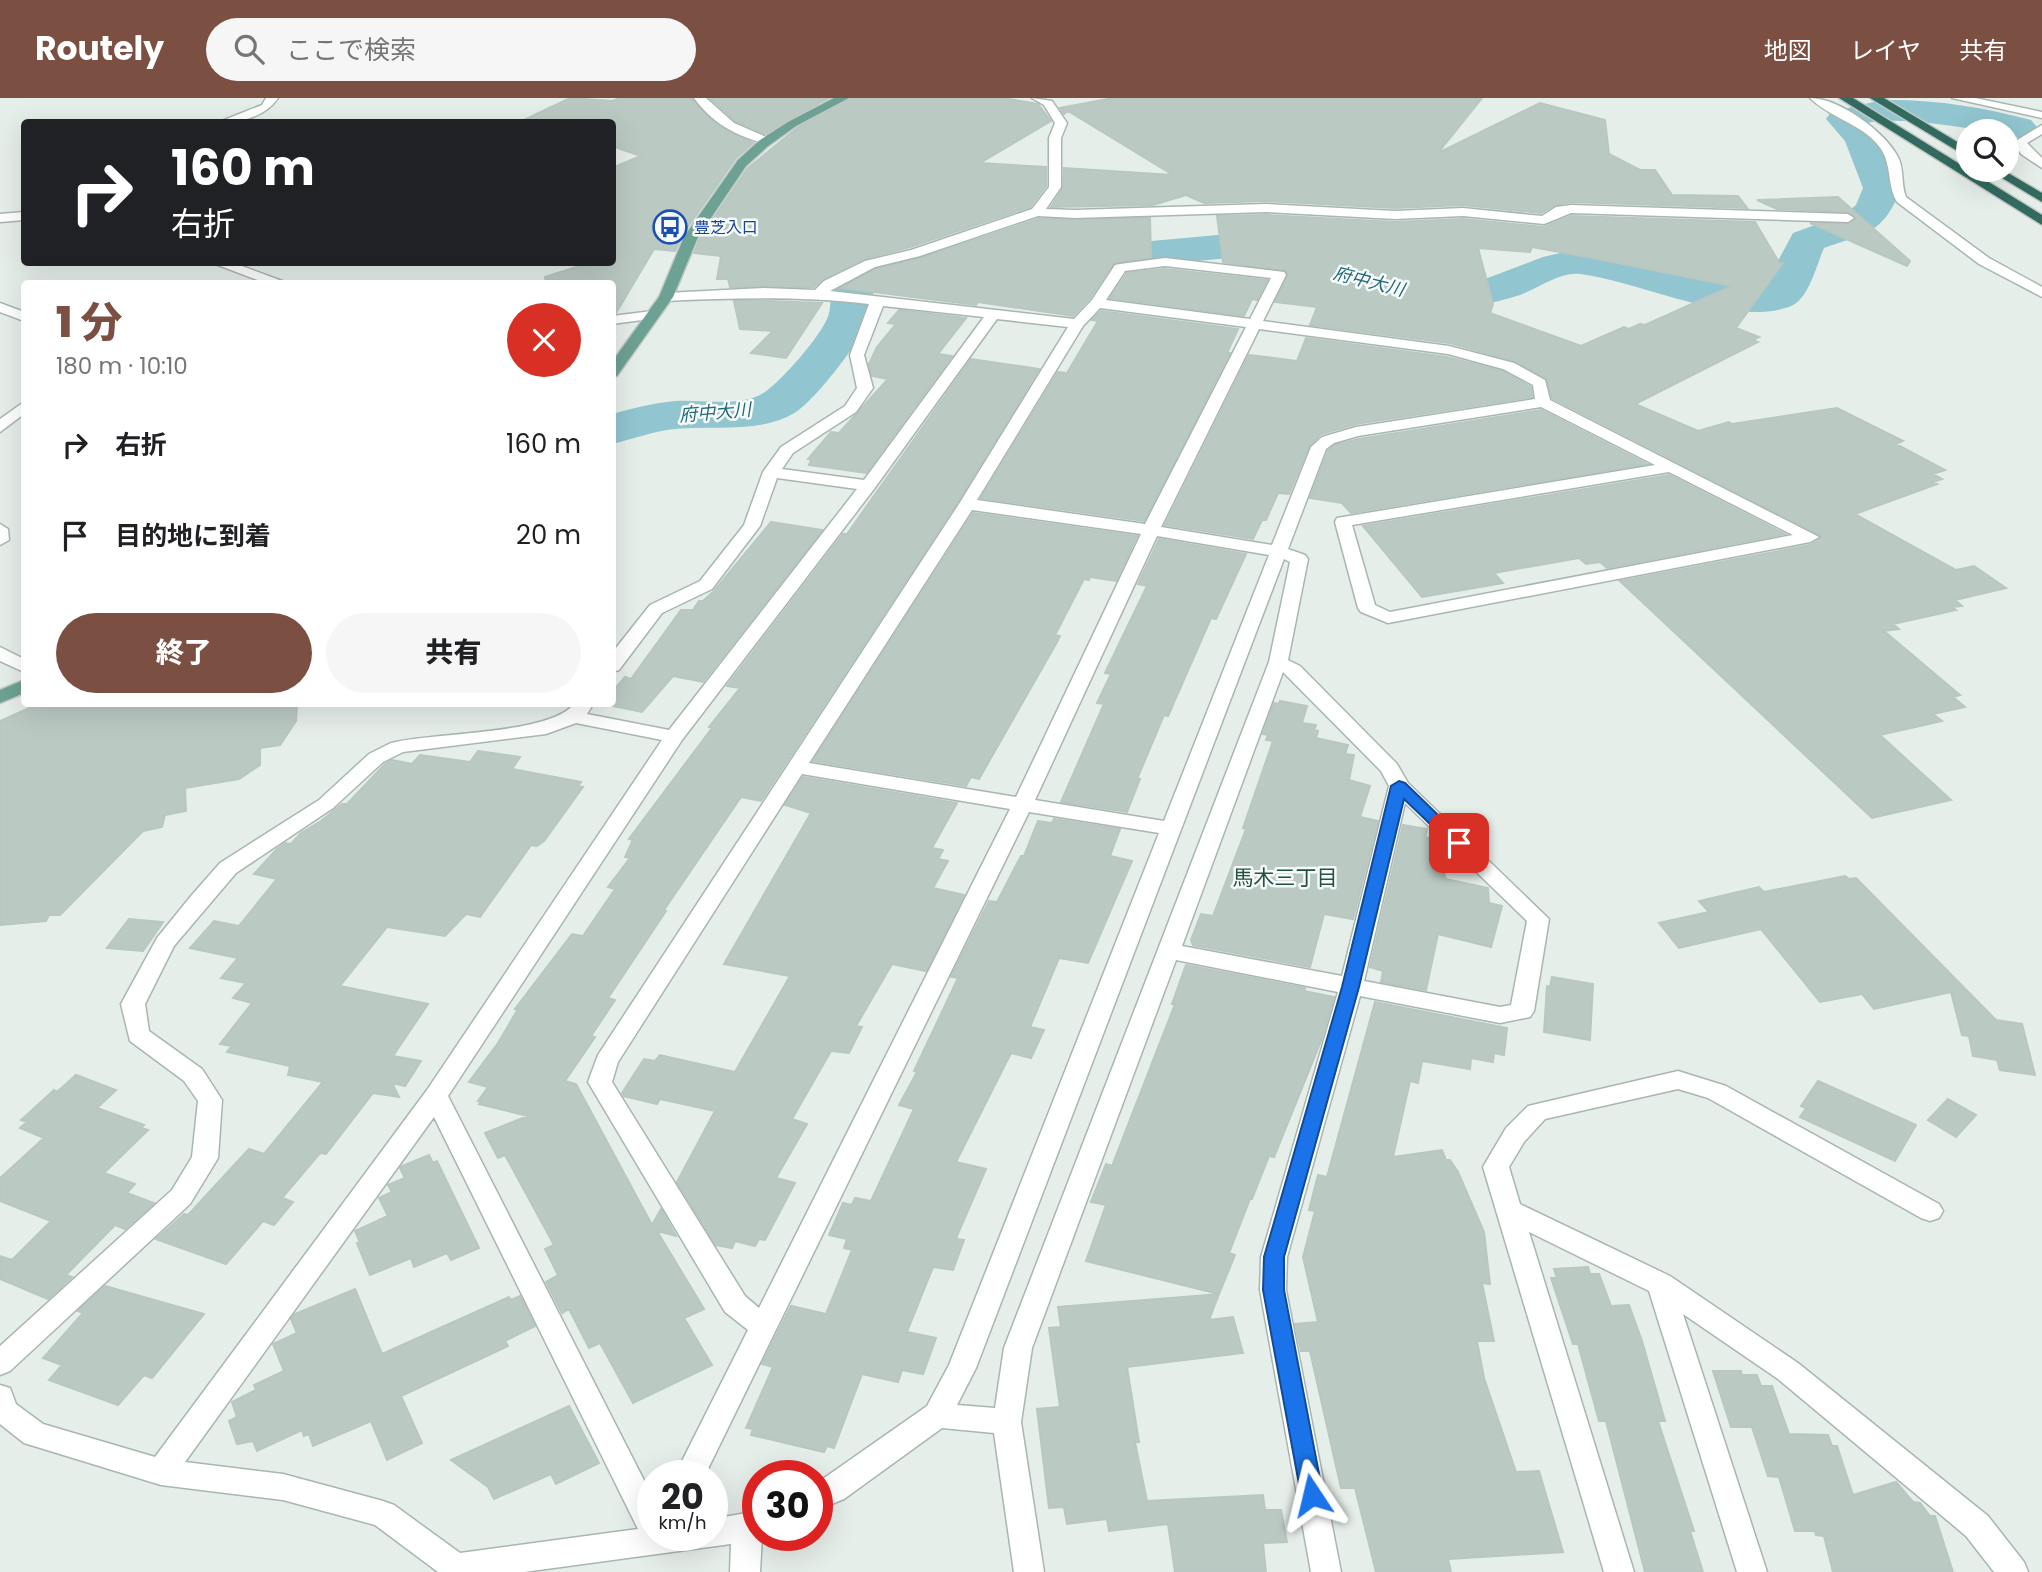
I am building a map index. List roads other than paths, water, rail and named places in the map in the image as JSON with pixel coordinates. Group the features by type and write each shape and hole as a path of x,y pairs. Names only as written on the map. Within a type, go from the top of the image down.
{"highway":[{"path":"1845,98 2042,221"},
{"path":"1882,101 1956,146"},
{"path":"2015,182 2042,198"}],"main road":[{"path":"616,367 666,297 691,237 742,163 768,140 799,120 843,98"},
{"path":"0,697 21,687"}],"street":[{"path":"233,119 266,107 272,98"},
{"path":"700,98 717,120 740,132 768,140"},
{"path":"1037,212 1055,187 1055,138 1061,124 1048,103 1038,98"},
{"path":"1815,98 1882,138 1895,164 1898,194 1901,199 1984,261 2042,293"},
{"path":"1958,98 2042,115"},
{"path":"2042,129 2029,134 2020,142 2025,151 2042,164"},
{"path":"819,294 829,284 870,264 915,253 1037,212 1075,214 1266,208 1395,215 1463,212 1544,220 1562,210 1571,209 1848,218"},
{"path":"0,218 21,216"},
{"path":"697,1460 1023,804 1151,530 1279,275 1165,262 1120,268 1097,303 1077,324 967,504 606,1060 600,1082 735,1304 763,1327"},
{"path":"228,266 271,280"},
{"path":"666,297 764,292 819,294 1077,324"},
{"path":"616,661 656,609 706,585 752,526 771,472 787,450 851,409 865,388 857,355 871,299"},
{"path":"1097,303 1449,350 1488,360 1533,378 1540,383 1544,402"},
{"path":"0,307 21,316"},
{"path":"616,320 652,315"},
{"path":"160,1472 436,1096 674,737 868,486 993,315"},
{"path":"833,1490 937,1415 962,1368 1319,447 1328,440 1356,432 1544,402 1810,537 1388,618 1367,608 1343,522 1670,467"},
{"path":"0,426 21,409"},
{"path":"771,472 868,486"},
{"path":"967,504 1151,530 1277,551 1299,559 1278,662 1018,1348 1007,1422 1028,1572"},
{"path":"0,529 0,540"},
{"path":"0,653 21,664"},
{"path":"1170,951 1500,1016 1522,1011 1538,919 1399,786 1390,768 1293,670 1278,662"},
{"path":"0,1363 181,1197 205,1158 210,1100 193,1075 138,1035 133,1003 165,943 228,868 326,804 376,758 398,747 546,728 579,710 674,737"},
{"path":"795,767 1172,829"},
{"path":"1326,1572 1273,1290 1274,1257 1351,987 1399,786"},
{"path":"1619,1572 1496,1167 1515,1135 1537,1112 1678,1080 1717,1092 1930,1211"},
{"path":"436,1096 637,1494"},
{"path":"1510,1211 1660,1284 1788,1371 1977,1526 2013,1572"},
{"path":"1660,1284 1752,1572"},
{"path":"0,1397 4,1411 34,1434 160,1472 282,1487 383,1514 460,1570 637,1538"},
{"path":"937,1415 1007,1422"},
{"path":"746,1572 749,1551"}],"waterway":[{"name":"府中大川","path":"1403,292 1450,295 1485,292 1578,261 1747,301 1778,297 1785,291 1807,241 1859,222 1873,211 1882,188 1861,138 1843,119 1882,110 1930,112 1976,119"},
{"name":"府中大川","path":"1066,268 1097,258 1239,245 1304,261"},
{"name":"府中大川","path":"616,429 659,417 756,411 780,402 806,376 844,328 850,316 854,288 862,278 880,270 932,264"}],"place":[{"name":"豊芝入口","path":"670,227"}],"district":[{"name":"馬木三丁目","path":"1285,877"}]}
